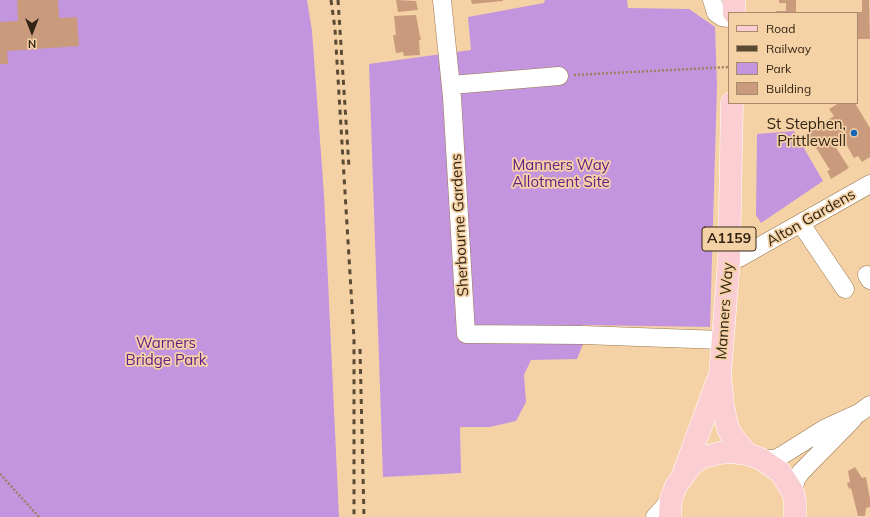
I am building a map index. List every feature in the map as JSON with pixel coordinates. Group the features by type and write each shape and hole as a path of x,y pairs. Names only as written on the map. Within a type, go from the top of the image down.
{"main road":[{"path":"734,0 734,12"},
{"name":"Manners Way","path":"732,104 729,260 720,375 723,406 728,429 735,440 754,456"},
{"name":"Manners Way","path":"683,475 720,375"},
{"name":"A1159","path":"670,508 683,475 691,465 701,458 718,453 754,456 780,472 793,492 795,501 795,517"}],"street":[{"name":"Sherbourne Gardens","path":"442,0 451,85 466,334 583,335 722,340"},
{"path":"712,0 716,13 728,18"},
{"path":"451,85 559,76"},
{"name":"Alton Gardens","path":"729,260 740,258 870,184"},
{"path":"801,224 845,289"},
{"path":"754,456 775,459 824,429 866,414"},
{"path":"793,492 796,479 801,472 866,414"},
{"path":"655,517 670,508"}],"path":[{"path":"559,76 728,67"},
{"path":"0,474 39,517"}],"green space":[{"name":"Warners Bridge Park","path":"0,0 307,0 312,31 324,195 339,517 0,517"},
{"name":"Manners Way Allotment Site","path":"545,0 627,0 628,8 689,9 715,27 717,86 710,327 582,325 583,344 577,359 531,360 524,375 526,402 516,421 490,427 460,427 461,473 383,477 369,64 471,50 468,17 544,3"},
{"path":"794,131 823,181 761,223 756,215 757,134"}],"building":[{"path":"17,0 58,0 59,18 77,17 79,46 7,51 8,64 0,64 0,22 18,21"},
{"path":"396,0 416,1 418,10 398,12"},
{"path":"471,0 503,0 503,1 472,4"},
{"path":"779,0 796,0 796,12 776,12 786,11 786,3 779,3"},
{"path":"862,0 869,0 870,39 858,39 858,12 862,12"},
{"path":"416,15 421,40 419,40 420,55 404,56 403,52 396,53 393,35 396,35 394,16"},
{"path":"837,104 856,104 870,128 870,157 862,162 858,156 854,158 842,137 833,143 849,168 831,179 827,171 830,170 807,133 834,116 829,109"},
{"path":"855,467 862,478 866,477 870,507 866,508 865,516 858,516 851,488 849,489 847,483 850,482 848,471"}],"railway":[{"path":"331,0 335,29 354,339 354,517"},
{"path":"338,0 349,167"},
{"path":"360,349 364,517"}],"place":[{"name":"St Stephen, Prittlewell","path":"854,133"}]}
